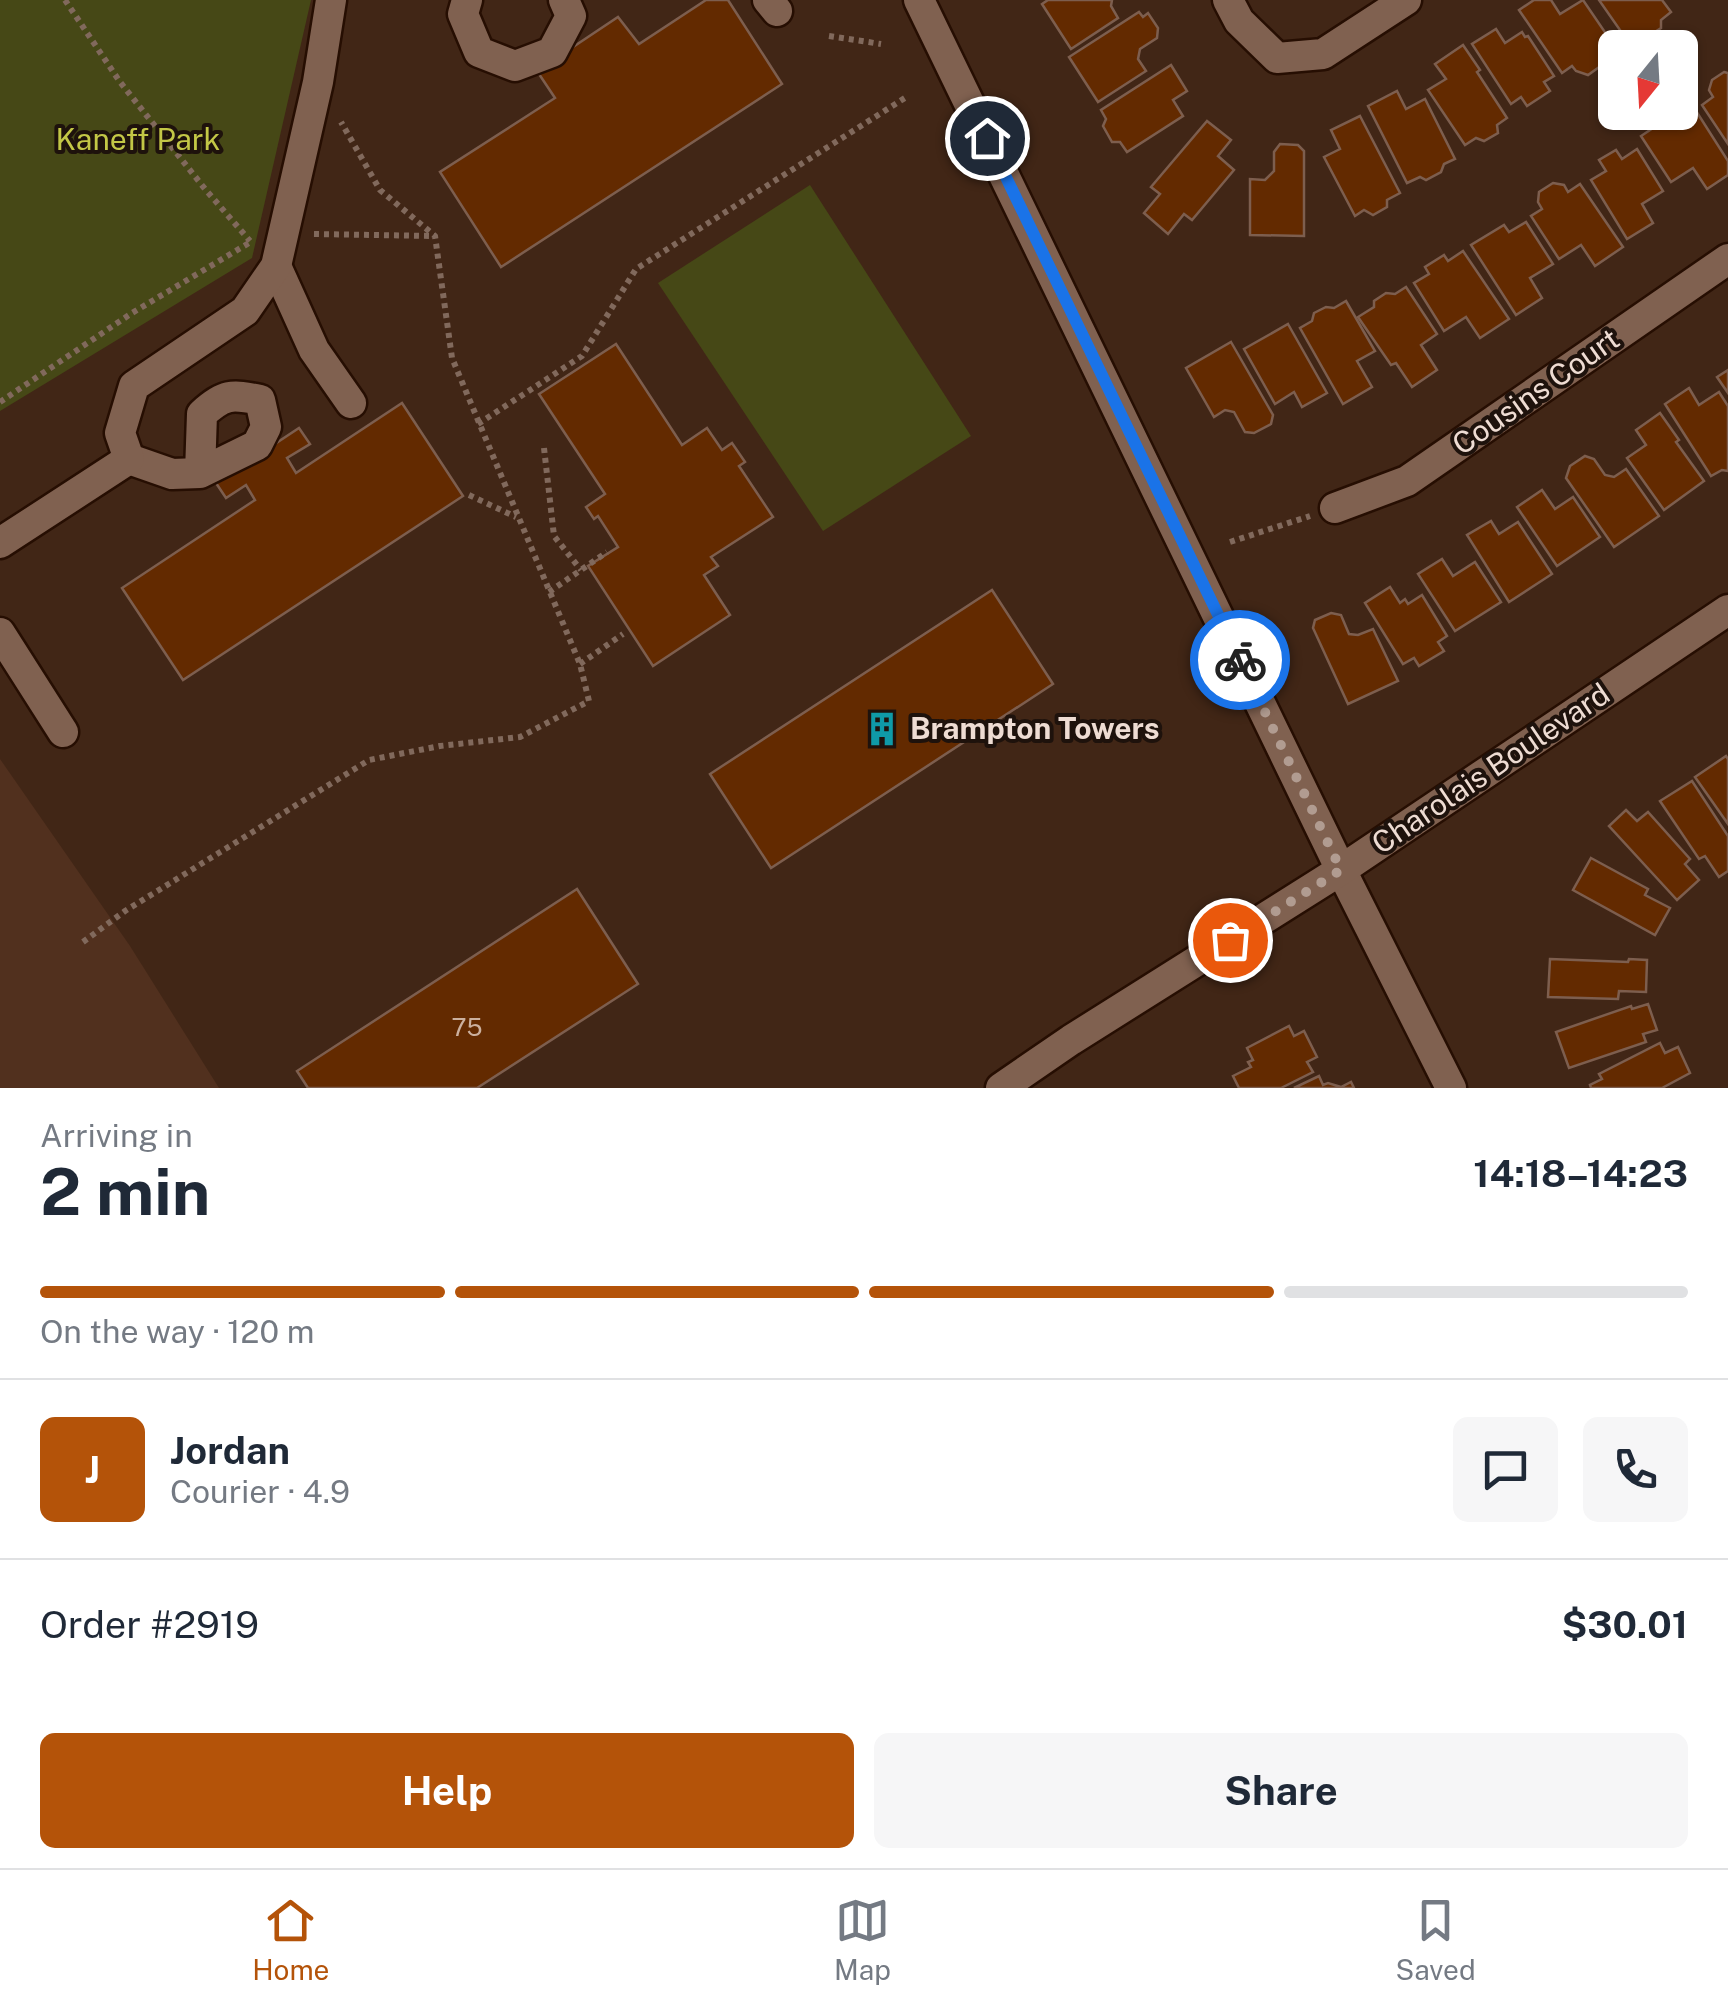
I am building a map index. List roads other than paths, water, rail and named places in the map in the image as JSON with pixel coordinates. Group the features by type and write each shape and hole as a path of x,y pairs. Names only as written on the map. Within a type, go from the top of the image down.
{"street":[{"path":"129,459 120,433 134,386 246,311 276,266 318,82 331,0"},
{"path":"468,0 463,14 479,52 515,66 552,52 572,16 564,0"},
{"path":"920,0 1341,870 1451,1088"},
{"path":"1228,0 1239,22 1276,58 1323,54 1406,0"},
{"name":"Cousins Court","path":"1335,508 1407,481 1728,259"},
{"path":"276,266 314,350 351,404"},
{"path":"129,459 172,474 200,472"},
{"path":"0,543 129,459"},
{"name":"Charolais Boulevard","path":"1001,1088 1341,870 1728,610"},
{"path":"0,633 63,732"}],"place":[{"name":"Brampton Towers","path":"882,729"}],"park label":[{"name":"Kaneff Park","path":"138,140"}]}
